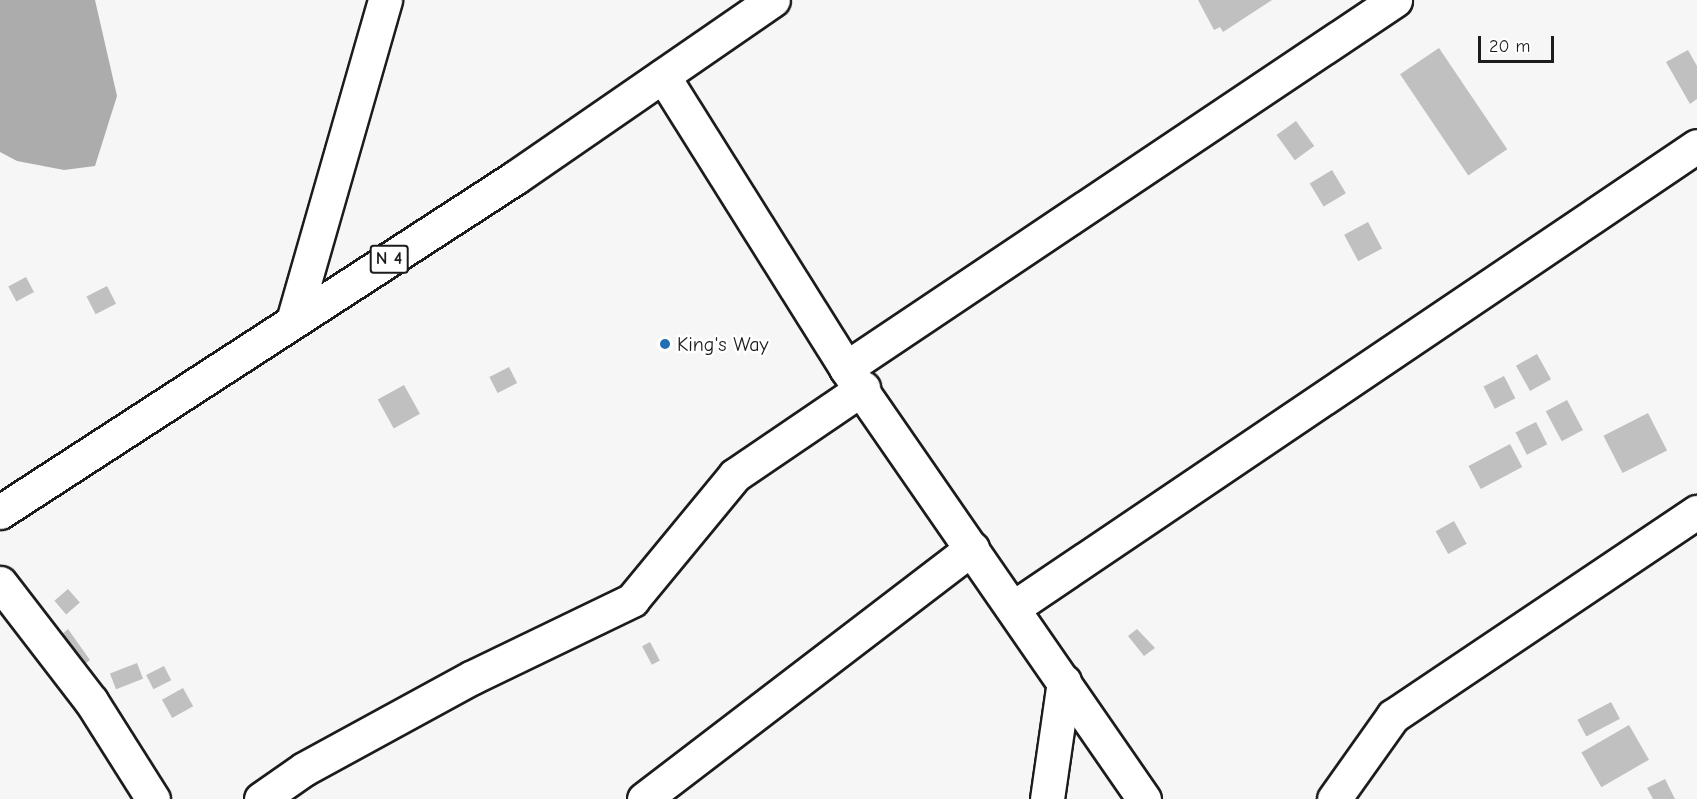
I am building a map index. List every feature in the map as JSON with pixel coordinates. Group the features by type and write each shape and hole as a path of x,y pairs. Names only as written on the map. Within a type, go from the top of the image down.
{"main road":[{"path":"293,321 385,0"},
{"name":"N 4","path":"0,512 516,177 773,0"},
{"path":"261,799 304,769 473,677 632,600 735,475 855,378 1395,0"},
{"path":"663,76 855,378 1144,799"},
{"path":"1013,608 1697,146"},
{"path":"1334,799 1393,716 1697,512"},
{"path":"644,799 972,548"},
{"path":"0,583 91,701 153,799"},
{"path":"1047,799 1064,681"}],"shaded area":[{"path":"0,0 95,0 117,96 95,166 64,170 17,161 0,152"}],"building":[{"path":"1198,0 1272,0 1223,32 1220,27 1214,30"},
{"path":"1439,48 1507,149 1468,175 1400,74"},
{"path":"1688,50 1697,66 1697,99 1690,104 1666,62"},
{"path":"1296,121 1314,146 1295,160 1277,135"},
{"path":"1332,170 1346,193 1324,207 1310,183"},
{"path":"1368,222 1382,248 1358,261 1344,235"},
{"path":"26,277 34,292 16,301 8,286"},
{"path":"107,286 116,304 96,314 87,296"},
{"path":"1537,354 1551,379 1530,391 1516,366"},
{"path":"509,367 517,383 498,393 489,377"},
{"path":"1504,376 1515,398 1495,409 1484,386"},
{"path":"404,385 420,414 394,428 378,400"},
{"path":"1567,400 1583,430 1562,441 1546,411"},
{"path":"1648,413 1667,450 1623,473 1603,436"},
{"path":"1536,422 1547,444 1527,455 1516,432"},
{"path":"1510,444 1522,467 1481,489 1469,466"},
{"path":"1454,521 1467,544 1448,554 1436,531"},
{"path":"68,589 80,603 66,614 54,601"},
{"path":"68,629 90,660 81,667 61,635"},
{"path":"1137,629 1155,648 1144,656 1128,636"},
{"path":"650,642 660,661 652,665 642,646"},
{"path":"137,663 143,679 116,689 110,673"},
{"path":"164,666 171,680 153,689 146,675"},
{"path":"183,688 193,706 172,718 162,700"},
{"path":"1611,702 1620,719 1586,737 1577,720"},
{"path":"1629,725 1649,760 1601,787 1581,753"},
{"path":"1665,779 1675,799 1653,799 1647,788"}],"place":[{"name":"King's Way","path":"665,344"}]}
